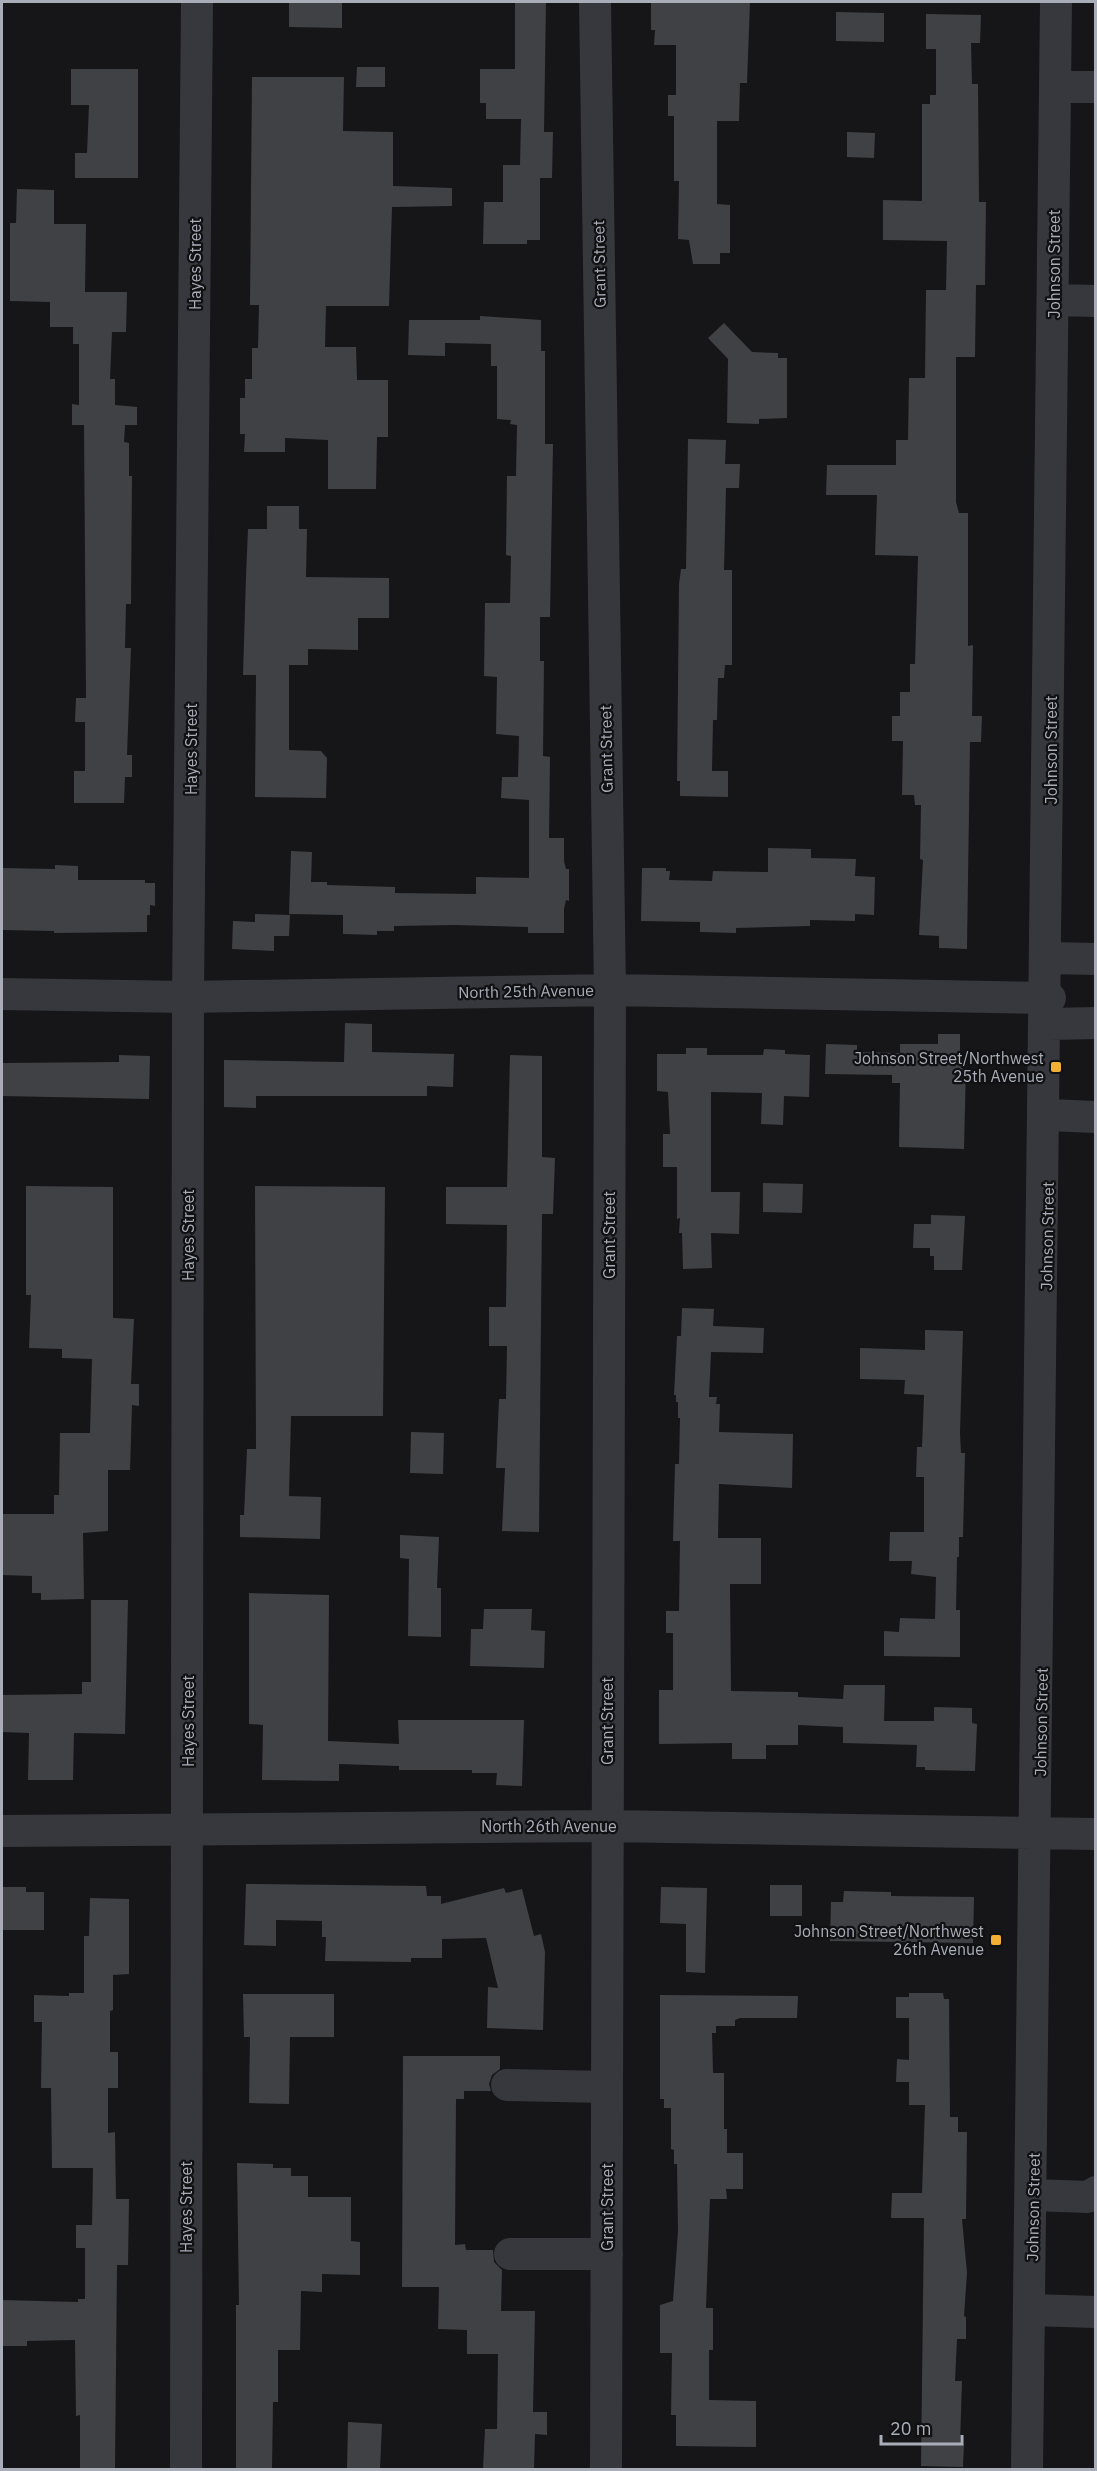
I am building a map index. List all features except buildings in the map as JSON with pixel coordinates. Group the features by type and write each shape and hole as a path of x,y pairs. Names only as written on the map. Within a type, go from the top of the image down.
{"street":[{"name":"Hayes Street","path":"186,2469 189,997 197,2"},
{"name":"Grant Street","path":"595,2 610,990 606,2469"},
{"name":"Johnson Street","path":"1027,2469 1040,1834 1050,1011 1056,2"},
{"path":"1055,87 1095,87"},
{"path":"1054,300 1095,301"},
{"path":"1050,958 1095,959"},
{"name":"North 25th Avenue","path":"2,994 189,997 610,990 1050,1011 1095,1023"},
{"path":"1048,1115 1095,1117"},
{"name":"North 26th Avenue","path":"2,1831 607,1826 1095,1834"},
{"path":"507,2085 607,2086"},
{"path":"1033,2195 1088,2197 1095,2192"},
{"path":"510,2254 607,2254"},
{"path":"1030,2310 1095,2312"}],"place":[{"name":"Johnson Street/Northwest 25th Avenue","path":"1056,1067"},
{"name":"Johnson Street/Northwest 26th Avenue","path":"996,1940"}]}
